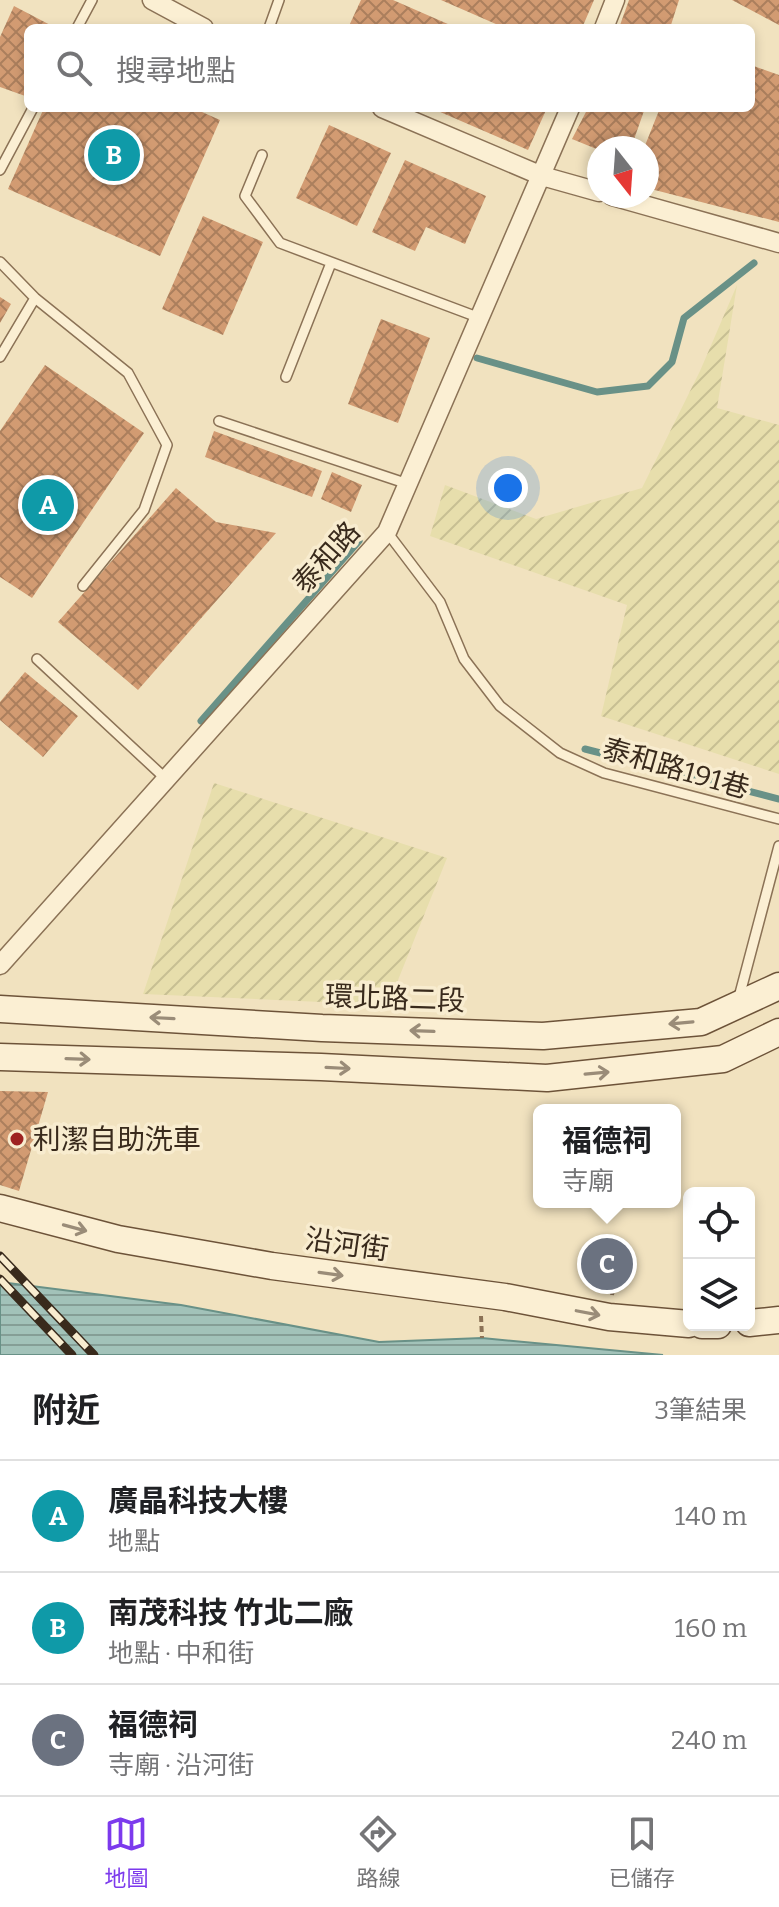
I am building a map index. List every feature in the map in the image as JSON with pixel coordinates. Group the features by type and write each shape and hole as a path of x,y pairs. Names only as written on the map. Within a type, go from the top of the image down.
{"street":[{"path":"152,0 197,24"},
{"path":"606,24 615,0"},
{"path":"391,112 542,176 587,189"},
{"name":"泰和路","path":"0,965 387,532 568,112"},
{"path":"655,208 779,243"},
{"name":"環北路二段","path":"0,1009 322,1028 543,1036 701,1022 779,986"},
{"path":"0,1057 547,1078 723,1059 779,1032"},
{"name":"沿河街","path":"0,1208 118,1239 272,1266 505,1297 609,1317 683,1323"},
{"path":"755,1322 779,1320"}],"lane":[{"path":"79,24 92,0"},
{"path":"270,24 279,0"},
{"path":"0,170 31,112"},
{"path":"262,155 245,196 280,243 480,318"},
{"path":"0,262 35,298 128,373 167,445 144,510 83,586"},
{"path":"286,377 331,263"},
{"path":"0,357 35,298"},
{"path":"219,421 408,484"},
{"name":"泰和路191巷","path":"387,532 440,602 464,659 500,706 560,753 604,773 779,819"},
{"path":"37,659 166,779"},
{"path":"737,1005 779,846"}],"path":[{"path":"609,1317 618,1258"}],"shaded area":[{"path":"737,285 717,408 779,425 779,774 601,716 627,605 430,536 445,485 536,519 642,488 700,371"},
{"path":"214,783 447,858 388,1005 143,994"}],"water":[{"path":"0,1282 181,1305 379,1342 482,1338 663,1355 0,1355"}],"building":[{"path":"361,0 393,0 448,24 350,24"},
{"path":"441,0 594,0 584,24 496,24"},
{"path":"629,0 679,0 671,24 620,24"},
{"path":"732,0 779,0 779,25"},
{"path":"14,6 48,24 24,24 24,96 0,87 0,37"},
{"path":"755,66 779,75 779,222 659,191 659,136 649,136 658,112 755,112"},
{"path":"42,112 202,112 220,120 160,256 8,189"},
{"path":"440,112 545,112 528,150"},
{"path":"586,112 644,112 635,136 587,136 587,145 572,139"},
{"path":"329,125 391,153 357,226 296,198"},
{"path":"405,160 486,196 465,244 426,227 415,251 372,232"},
{"path":"203,216 263,242 223,335 162,309"},
{"path":"0,297 11,304 0,323"},
{"path":"381,319 430,338 398,423 348,404"},
{"path":"45,365 144,433 32,598 0,577 0,431"},
{"path":"214,431 322,471 312,497 205,457"},
{"path":"332,472 362,485 351,512 321,499"},
{"path":"176,488 216,522 276,533 138,690 58,622"},
{"path":"25,672 78,716 43,757 0,720 0,702"},
{"name":"利潔自助洗車","path":"0,1091 48,1092 19,1191 0,1185"},
{"path":"603,1254 613,1256 611,1273 601,1271"}],"waterway":[{"path":"477,358 597,392 648,386 672,362 684,318 754,263"},
{"path":"201,721 359,541"},
{"path":"585,749 779,799"}],"railway":[{"path":"0,1256 94,1355"},
{"path":"0,1279 72,1355"}],"place":[{"name":"南茂科技 竹北二廠","path":"114,155"},
{"name":"廣晶科技大樓","path":"48,505"},
{"name":"利潔自助洗車","path":"17,1139"},
{"name":"福德祠","path":"607,1264"}]}
